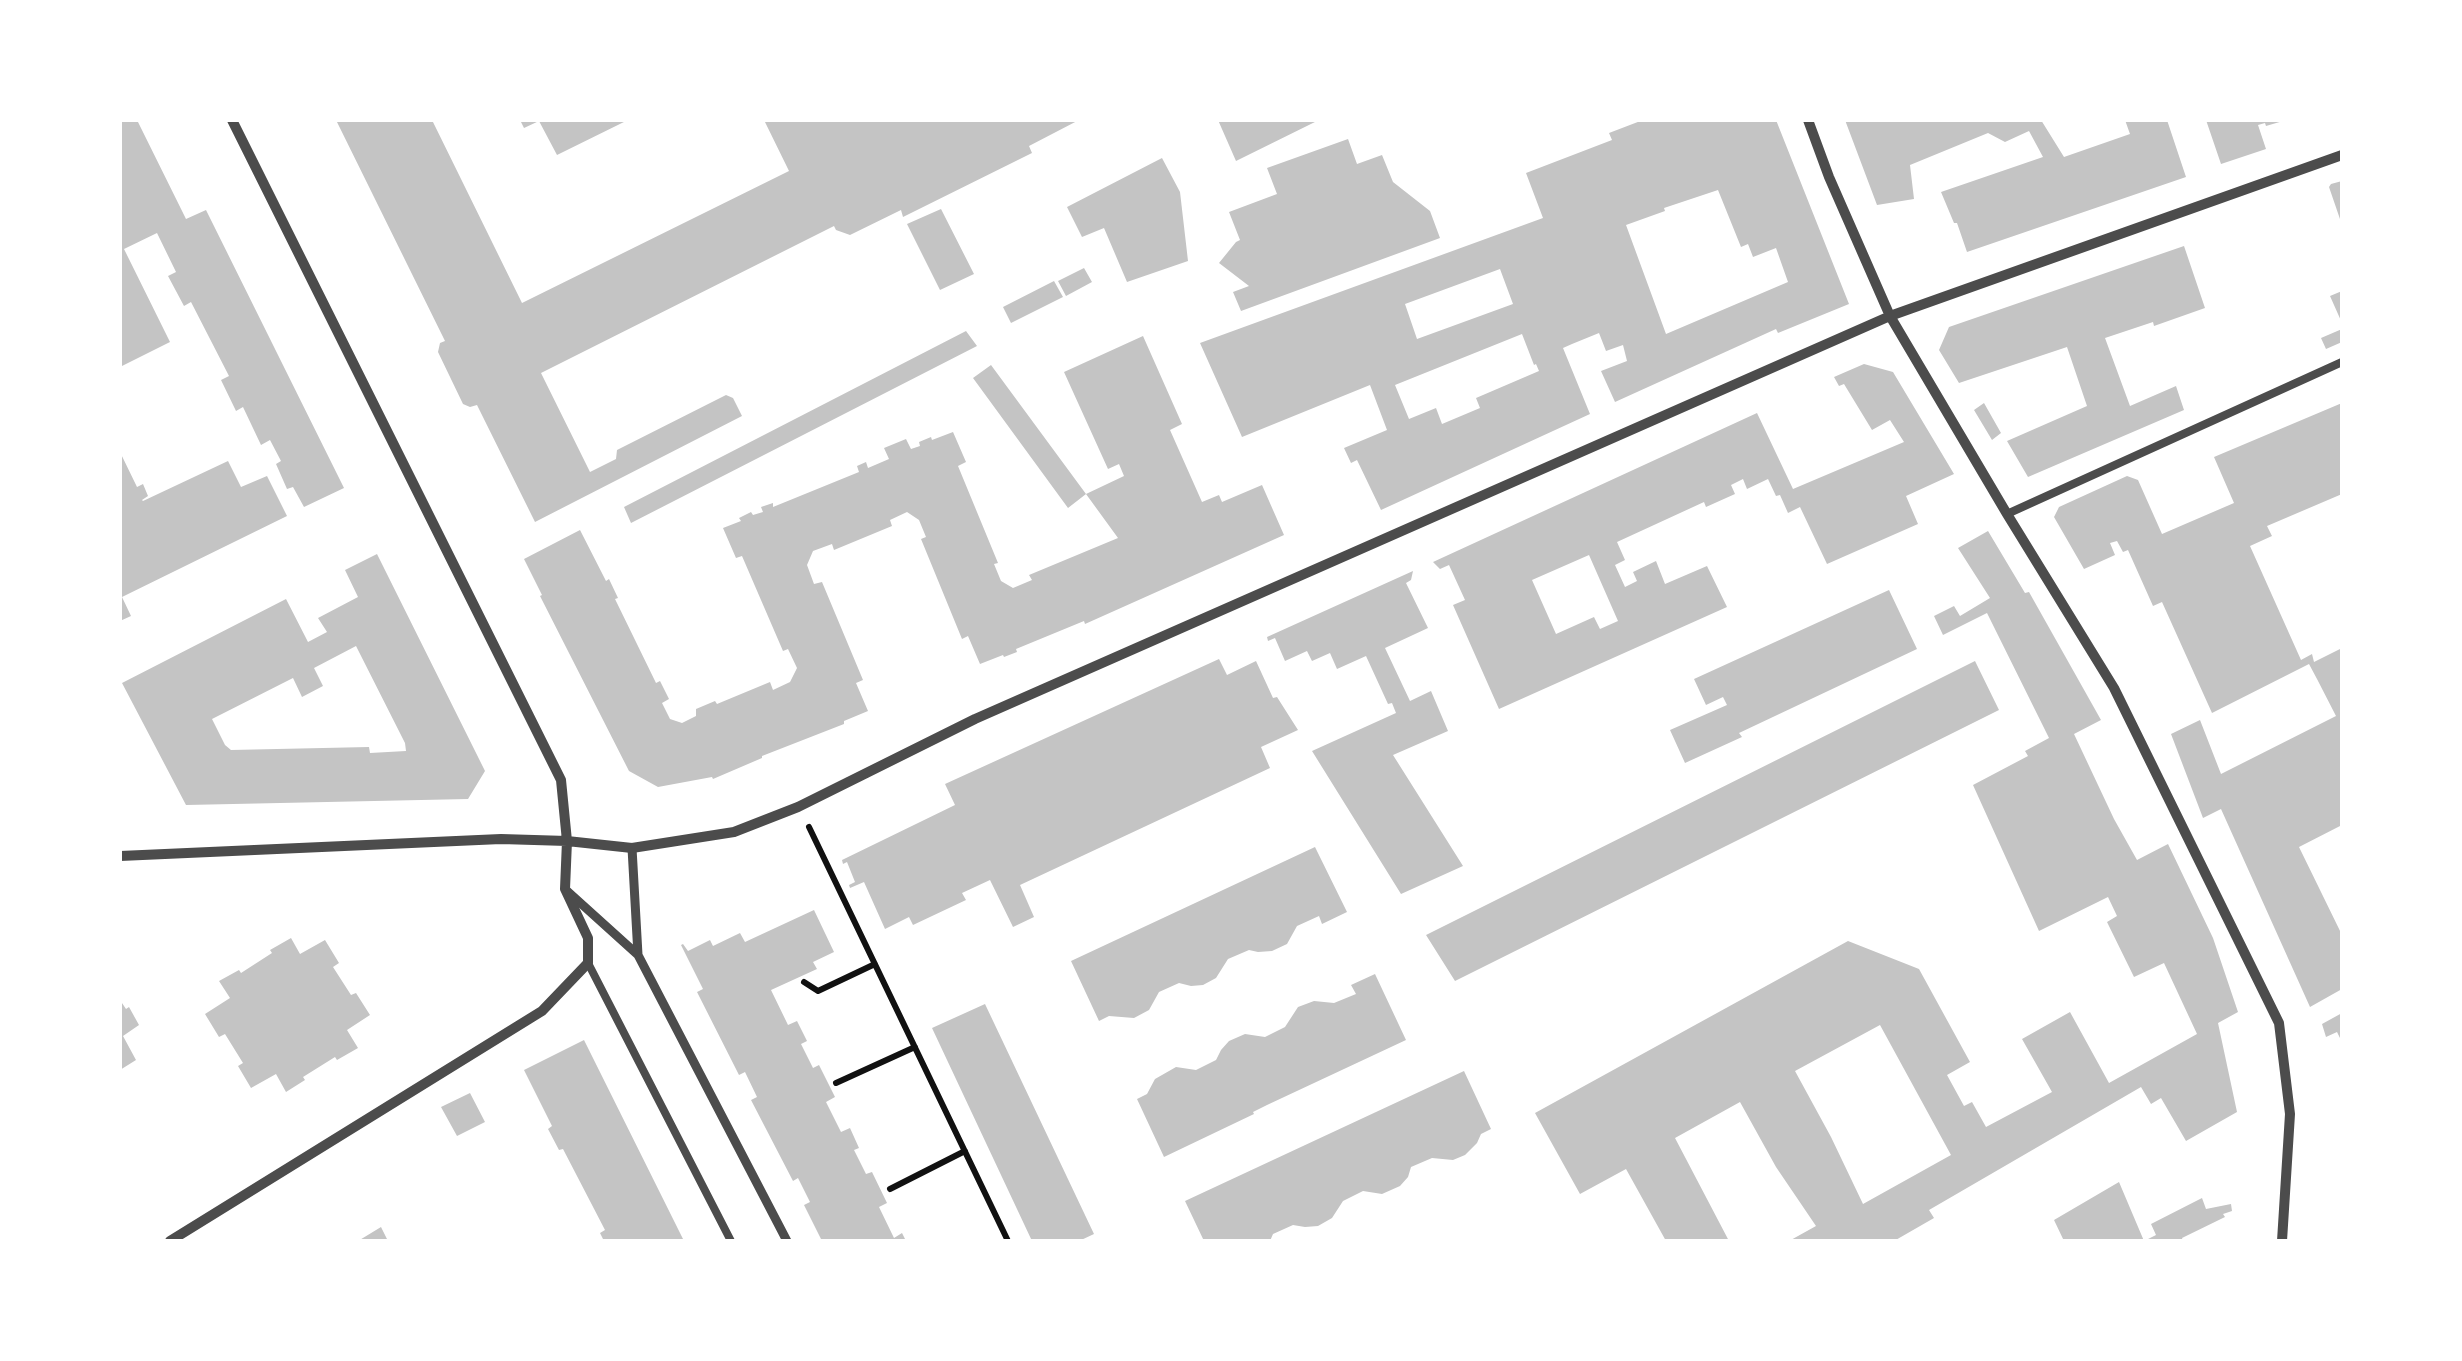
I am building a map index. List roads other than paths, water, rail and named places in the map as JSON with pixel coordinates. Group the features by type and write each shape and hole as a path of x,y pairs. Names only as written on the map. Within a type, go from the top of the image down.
{"street":[{"path":"170,1241 542,1011 588,963 588,938 565,889 567,840 562,780 232,120"},
{"path":"1808,120 1890,316 2114,688 2279,1023 2290,1114 2282,1241"},
{"path":"120,856 501,839 567,840 632,848 734,832 798,806 975,719 1890,316 2342,155"},
{"path":"120,846 136,856"},
{"path":"632,848 638,955"},
{"path":"565,889 638,955 786,1241"}],"lane":[{"path":"2006,514 2342,362"},
{"path":"588,963 731,1241"}]}
